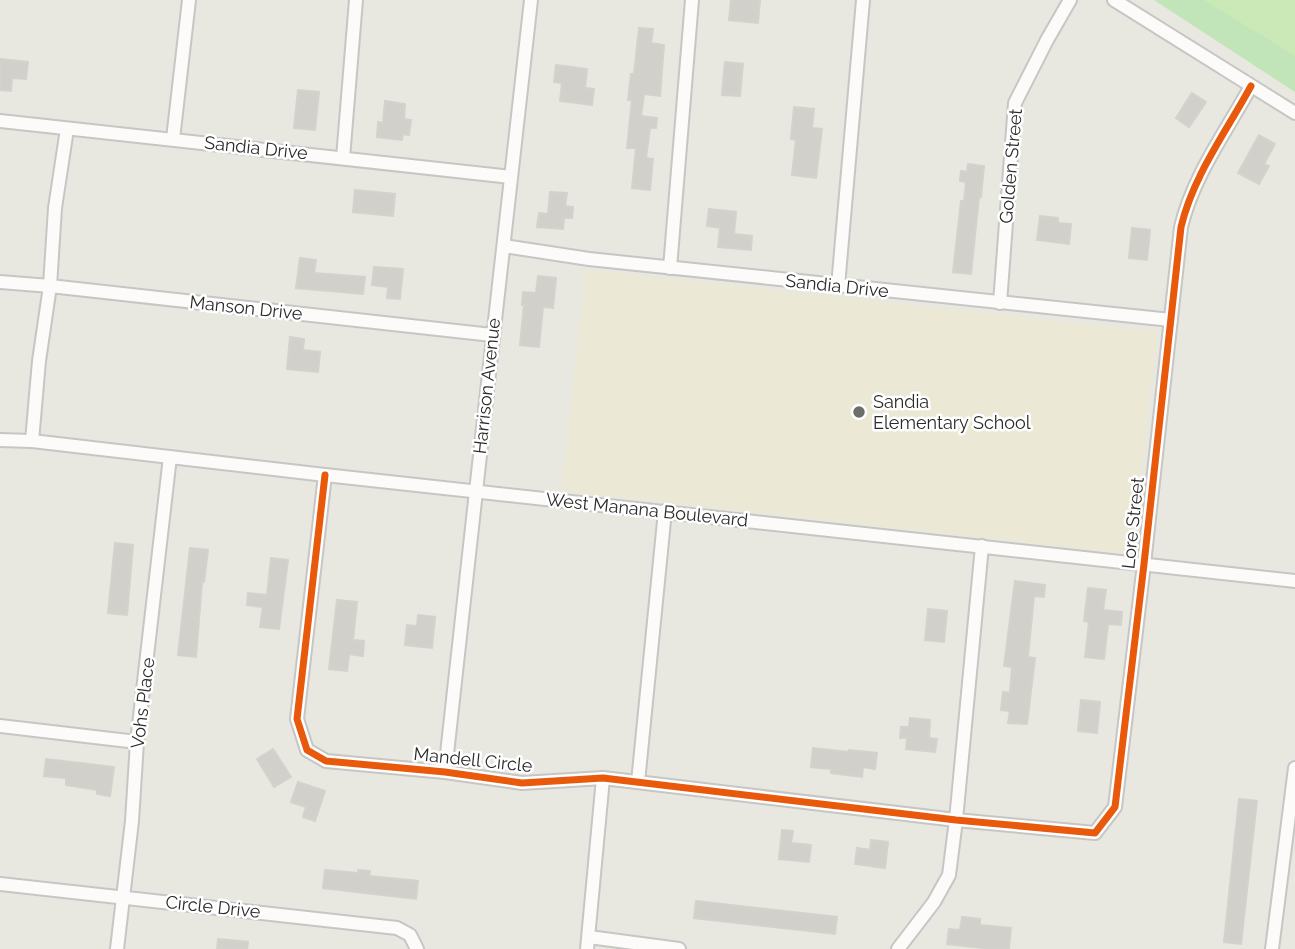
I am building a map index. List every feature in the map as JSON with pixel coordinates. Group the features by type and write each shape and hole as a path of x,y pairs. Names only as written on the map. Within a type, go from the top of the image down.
{"street":[{"path":"173,139 189,0"},
{"path":"343,158 356,0"},
{"name":"Harrison Avenue","path":"445,772 531,0"},
{"path":"670,268 692,0"},
{"path":"838,286 863,0"},
{"name":"Golden Street","path":"1000,303 1015,103 1070,0"},
{"path":"1114,0 1295,113"},
{"name":"Lore Street","path":"956,820 1095,834 1115,807 1181,227 1192,189 1251,86"},
{"name":"Sandia Drive","path":"0,121 511,177"},
{"path":"32,441 39,361 50,286 55,208 66,129"},
{"name":"Sandia Drive","path":"504,246 670,268 1171,320"},
{"name":"Manson Drive","path":"0,282 492,335"},
{"name":"West Manana Boulevard","path":"0,440 32,441 1295,581"},
{"name":"Vohs Place","path":"117,949 132,821 137,742 170,457"},
{"name":"Mandell Circle","path":"325,475 296,719 307,750 326,761 445,772 522,783 603,778 956,820"},
{"path":"638,782 665,511"},
{"path":"901,948 934,902 949,875 982,546"},
{"path":"0,726 137,742"},
{"path":"1272,949 1295,768"},
{"path":"603,778 588,943 679,949"},
{"name":"Circle Drive","path":"0,884 397,928 410,935 417,949"}],"shaded area":[{"name":"Sandia Elementary School","path":"586,269 1157,332 1132,554 561,491"}],"green space":[{"path":"1154,0 1295,0 1295,92"},
{"path":"1204,0 1295,0 1295,56"}],"building":[{"path":"731,0 760,0 758,23 729,20"},
{"path":"639,28 653,29 651,43 664,45 660,96 644,94 641,116 657,118 656,128 650,128 646,158 653,159 650,190 632,188 636,148 627,148 632,100 628,100"},
{"path":"0,59 28,62 26,79 12,78 11,91 0,90"},
{"path":"725,62 743,64 740,96 722,95"},
{"path":"556,65 587,69 585,88 594,89 592,105 560,101 562,83 554,82"},
{"path":"298,90 319,92 315,130 294,128"},
{"path":"1192,93 1206,102 1189,127 1176,118"},
{"path":"385,101 405,104 404,119 411,120 409,135 403,134 402,140 377,137 378,122 383,123"},
{"path":"794,107 814,109 812,128 822,129 816,178 792,175 796,140 791,139"},
{"path":"1259,135 1275,144 1264,164 1269,166 1259,184 1238,173"},
{"path":"968,164 984,166 971,274 953,272 961,201 964,201 966,182 960,181 961,171 967,172"},
{"path":"355,190 395,194 393,216 353,212"},
{"path":"550,192 567,193 565,206 573,207 572,218 564,218 563,229 537,227 539,213 548,214"},
{"path":"709,209 736,212 734,234 752,236 751,250 718,247 720,228 707,226"},
{"path":"1040,216 1058,218 1058,223 1071,224 1069,244 1037,240"},
{"path":"1132,228 1150,230 1147,260 1129,258"},
{"path":"300,258 316,260 314,273 365,277 363,294 296,288"},
{"path":"374,267 403,269 400,299 387,298 388,287 372,285"},
{"path":"538,276 556,278 553,308 543,307 539,347 520,345 523,292 536,293"},
{"path":"290,337 304,339 303,350 320,352 318,372 287,369"},
{"path":"115,543 133,545 127,615 108,613"},
{"path":"190,548 208,550 202,582 196,657 178,655"},
{"path":"271,558 288,560 279,629 260,627 263,607 247,605 248,593 267,595"},
{"path":"1015,581 1045,585 1044,597 1034,596 1028,657 1035,658 1027,724 1008,723 1010,711 1001,710 1003,692 1010,693 1012,667 1004,666"},
{"path":"1088,588 1106,590 1103,610 1122,612 1121,625 1108,624 1104,659 1085,657 1089,622 1084,621"},
{"path":"337,600 357,602 353,640 364,641 363,656 349,654 347,671 329,669"},
{"path":"928,609 947,611 944,642 925,640"},
{"path":"418,615 435,617 432,648 405,645 407,625 417,626"},
{"path":"1081,700 1100,702 1097,733 1078,731"},
{"path":"910,718 930,720 929,738 937,739 935,752 906,749 907,738 900,738 901,727 909,727"},
{"path":"813,748 877,753 875,769 863,767 862,777 811,767"},
{"path":"273,749 291,777 274,787 257,759"},
{"path":"46,759 114,767 110,796 97,794 97,790 66,785 66,778 44,776"},
{"path":"298,782 325,791 315,821 303,817 306,807 291,802"},
{"path":"1239,799 1257,801 1241,944 1224,942"},
{"path":"782,830 793,831 791,843 811,845 809,862 779,859"},
{"path":"871,840 888,842 885,868 855,864 857,848 870,850"},
{"path":"325,870 358,873 358,870 370,871 369,876 418,881 416,899 323,888"},
{"path":"696,901 837,917 835,934 694,918"},
{"path":"962,917 980,919 980,925 1011,928 1009,949 947,944 949,929 960,930"},
{"path":"218,939 248,942 247,949 217,949"}],"cycle path":[{"path":"325,475 297,719 307,750 326,761 445,772 522,783 603,778 956,820 1095,833 1115,807 1181,227 1193,190 1251,86"}],"place":[{"name":"Sandia Elementary School","path":"859,412"}]}
